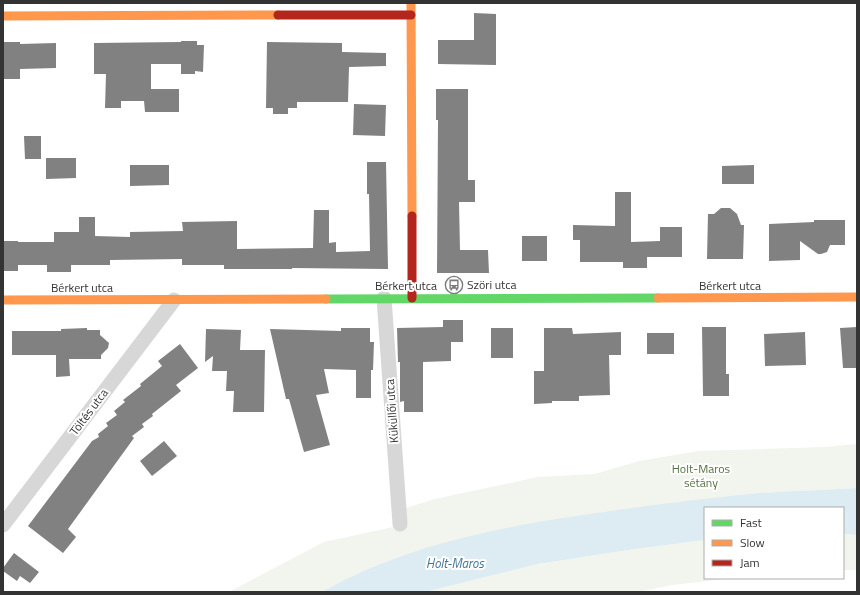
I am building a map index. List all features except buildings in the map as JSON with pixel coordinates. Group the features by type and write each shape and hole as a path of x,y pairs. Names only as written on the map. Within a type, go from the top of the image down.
{"street":[{"path":"411,3 412,298"},
{"path":"3,16 411,15"},
{"name":"Bérkert utca","path":"3,300 857,297"},
{"name":"Küküllői utca","path":"384,298 400,524"},
{"name":"Töltés utca","path":"3,525 174,300"}],"green space":[{"name":"Holt-Maros sétány","path":"857,444 857,488 761,493 414,553 391,560 367,570 322,592 229,592 324,542 393,527 400,524 406,508 435,499 538,477 595,474 639,461 699,451 825,447"},
{"path":"844,534 857,535 857,570 844,570"},
{"path":"704,540 704,579 724,579 672,585 638,592 425,592 538,564"}],"water":[{"name":"Holt-Maros","path":"857,488 857,535 844,534 844,507 704,507 704,540 538,564 425,592 322,592 352,576 416,551 482,533 549,520 760,493"}],"traffic: fast":[{"path":"326,299 658,298"}],"traffic: slow":[{"path":"411,3 412,216"},
{"path":"3,16 278,15"},
{"path":"658,298 857,297"},
{"path":"3,300 326,299"}],"traffic: jam":[{"path":"278,15 411,15"},
{"path":"412,216 412,298"}],"place":[{"name":"Szöri utca","path":"454,285"}]}
